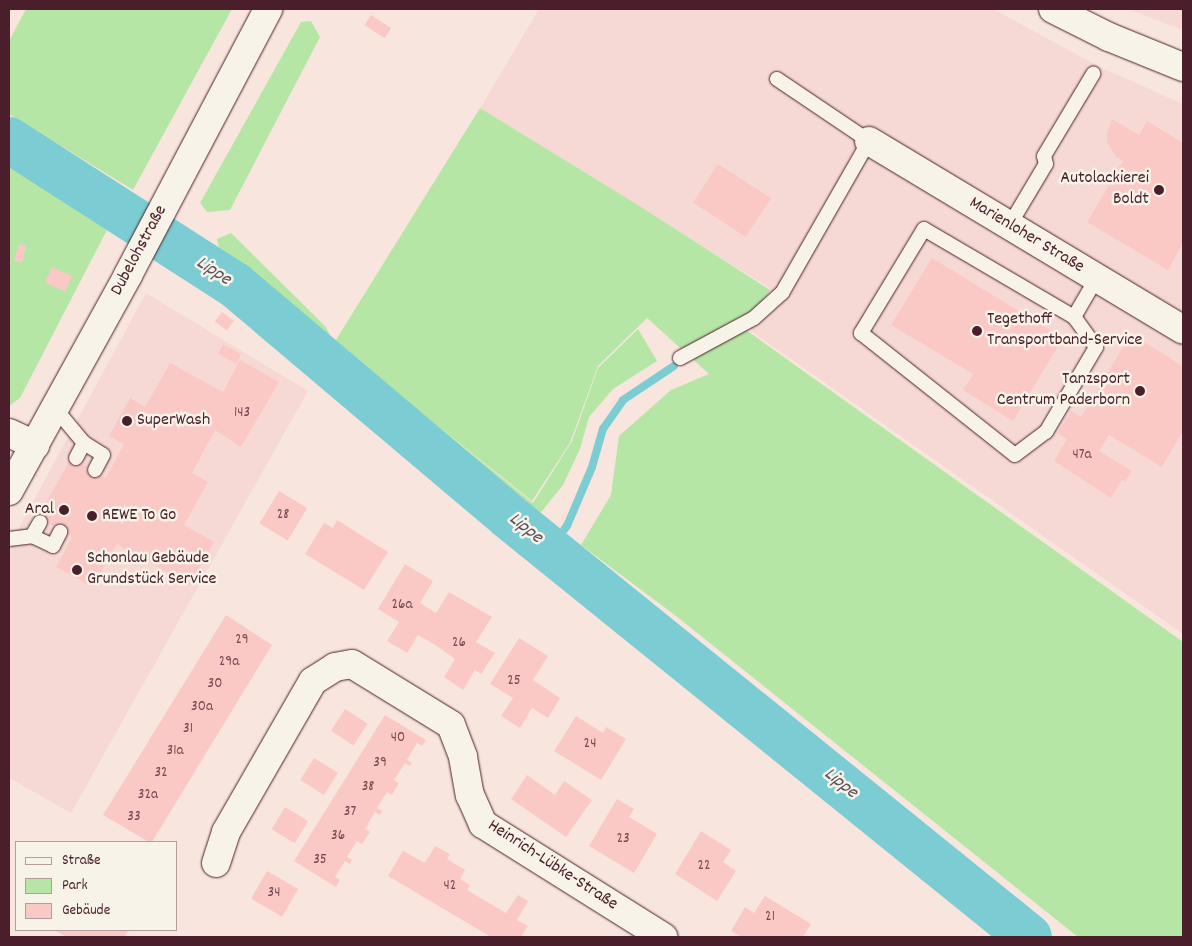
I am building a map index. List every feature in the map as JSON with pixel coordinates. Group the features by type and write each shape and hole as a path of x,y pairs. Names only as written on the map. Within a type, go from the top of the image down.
{"street":[{"name":"Dubelohstraße","path":"9,491 35,446 54,407 268,9"},
{"path":"1053,9 1109,37 1183,67"},
{"name":"Marienloher Straße","path":"869,141 1183,330"},
{"path":"9,433 35,446"},
{"name":"Heinrich-Lübke-Straße","path":"216,863 226,832 313,681 335,668 352,664 451,725 463,757 470,795 483,824 663,937"}],"lane":[{"path":"1009,226 1046,164 1044,156 1093,74"},
{"path":"680,358 754,318 782,293 869,141 777,79"},
{"path":"924,228 1074,317 1096,347 1046,432 1015,455 862,333 924,228"},
{"path":"1074,317 1096,279"},
{"path":"54,407 84,443 103,455 94,470"},
{"path":"76,458 84,443"},
{"path":"32,536 40,522"},
{"path":"9,539 32,536 53,546 60,532"}],"shaded area":[{"path":"539,9 993,9 1100,67 1183,104 1183,634 748,329 771,289 480,108"},
{"path":"1128,9 1183,9 1183,30"},
{"path":"146,293 308,391 71,813 9,778 9,546"}],"green space":[{"path":"26,9 232,9 133,190 9,114 9,41"},
{"path":"311,21 320,37 230,210 207,212 200,203 301,22"},
{"path":"480,108 641,207 770,290 746,330 1183,642 1183,937 1078,937 676,616 581,545 611,495 619,436 671,390 709,374 647,318 598,366 570,443 532,501 386,385 533,503 572,441 598,368 638,329 657,361 613,389 589,417 580,449 563,485 542,511 535,515 220,254 217,239 231,233 326,327 334,343"},
{"path":"9,164 109,226 20,398 9,406"}],"building":[{"path":"371,15 391,28 385,38 364,25"},
{"path":"1112,119 1139,135 1147,121 1183,143 1183,243 1168,270 1087,222 1123,161 1116,157 1107,142 1107,133"},
{"path":"718,164 771,198 746,237 693,203"},
{"path":"19,244 26,246 22,262 14,261"},
{"name":"Tegethoff Transportband-Service","path":"932,258 1063,338 1013,421 963,390 973,374 891,325"},
{"path":"52,267 72,276 65,291 45,283"},
{"path":"222,312 234,321 227,331 215,322"},
{"name":"Tanzsport Centrum Paderborn","path":"1131,334 1183,366 1183,431 1162,467 1109,435 1099,451 1132,471 1125,482 1122,480 1111,498 1054,461 1067,439 1058,433 1071,411 1081,417"},
{"path":"223,344 241,354 236,364 218,354"},
{"path":"240,360 279,382 241,447 215,430 192,473 208,482 184,525 214,542 190,585 117,544 93,587 56,567 72,537 38,517 71,458 106,478 124,444 109,436 130,398 145,407 170,363 223,392"},
{"path":"279,491 307,508 288,541 259,524"},
{"path":"337,520 388,552 364,590 305,554 324,523 333,528"},
{"path":"405,564 433,581 420,603 436,613 449,592 492,617 476,642 495,653 481,674 475,670 463,690 444,677 455,659 437,646 418,635 407,653 387,641 399,622 378,609"},
{"path":"226,615 272,645 153,841 147,841 103,815"},
{"path":"519,638 548,656 533,680 560,698 548,718 532,708 520,728 501,716 513,698 490,684"},
{"path":"345,709 368,724 353,746 331,731"},
{"path":"385,715 426,740 422,746 417,743 407,760 412,763 410,766 405,763 394,780 399,783 392,795 387,792 377,808 382,811 380,815 375,812 365,829 370,832 362,844 357,841 347,857 352,860 350,864 345,861 335,877 340,880 336,887 294,861"},
{"path":"576,716 603,733 606,727 626,739 601,780 554,751"},
{"path":"314,758 338,773 324,795 300,780"},
{"path":"527,775 555,795 564,781 592,800 566,837 511,799"},
{"path":"617,799 634,809 629,817 657,834 634,873 589,846"},
{"path":"285,807 308,821 295,843 272,829"},
{"path":"701,831 731,850 723,862 736,871 717,901 675,874"},
{"path":"435,846 450,854 447,859 465,870 460,879 470,885 467,890 506,913 518,895 528,901 517,920 528,926 521,937 491,937 388,876 403,851 425,863"},
{"path":"267,871 298,889 282,917 251,899"},
{"path":"765,896 811,924 803,937 742,937 731,931 745,907 754,913"},
{"path":"57,931 128,931 124,937 66,937"}],"waterway":[{"name":"Lippe","path":"9,140 235,285 507,515 1029,937"},
{"path":"550,549 567,526 592,467 603,429 623,400 674,366"}],"place":[{"name":"Autolackierei Boldt","path":"1159,190"},
{"name":"Tegethoff Transportband-Service","path":"977,331"},
{"name":"Tanzsport Centrum Paderborn","path":"1140,391"},
{"name":"SuperWash","path":"127,421"},
{"name":"Aral","path":"64,510"},
{"name":"REWE To Go","path":"92,516"},
{"name":"Schonlau Gebäude Grundstück Service","path":"77,570"}]}
